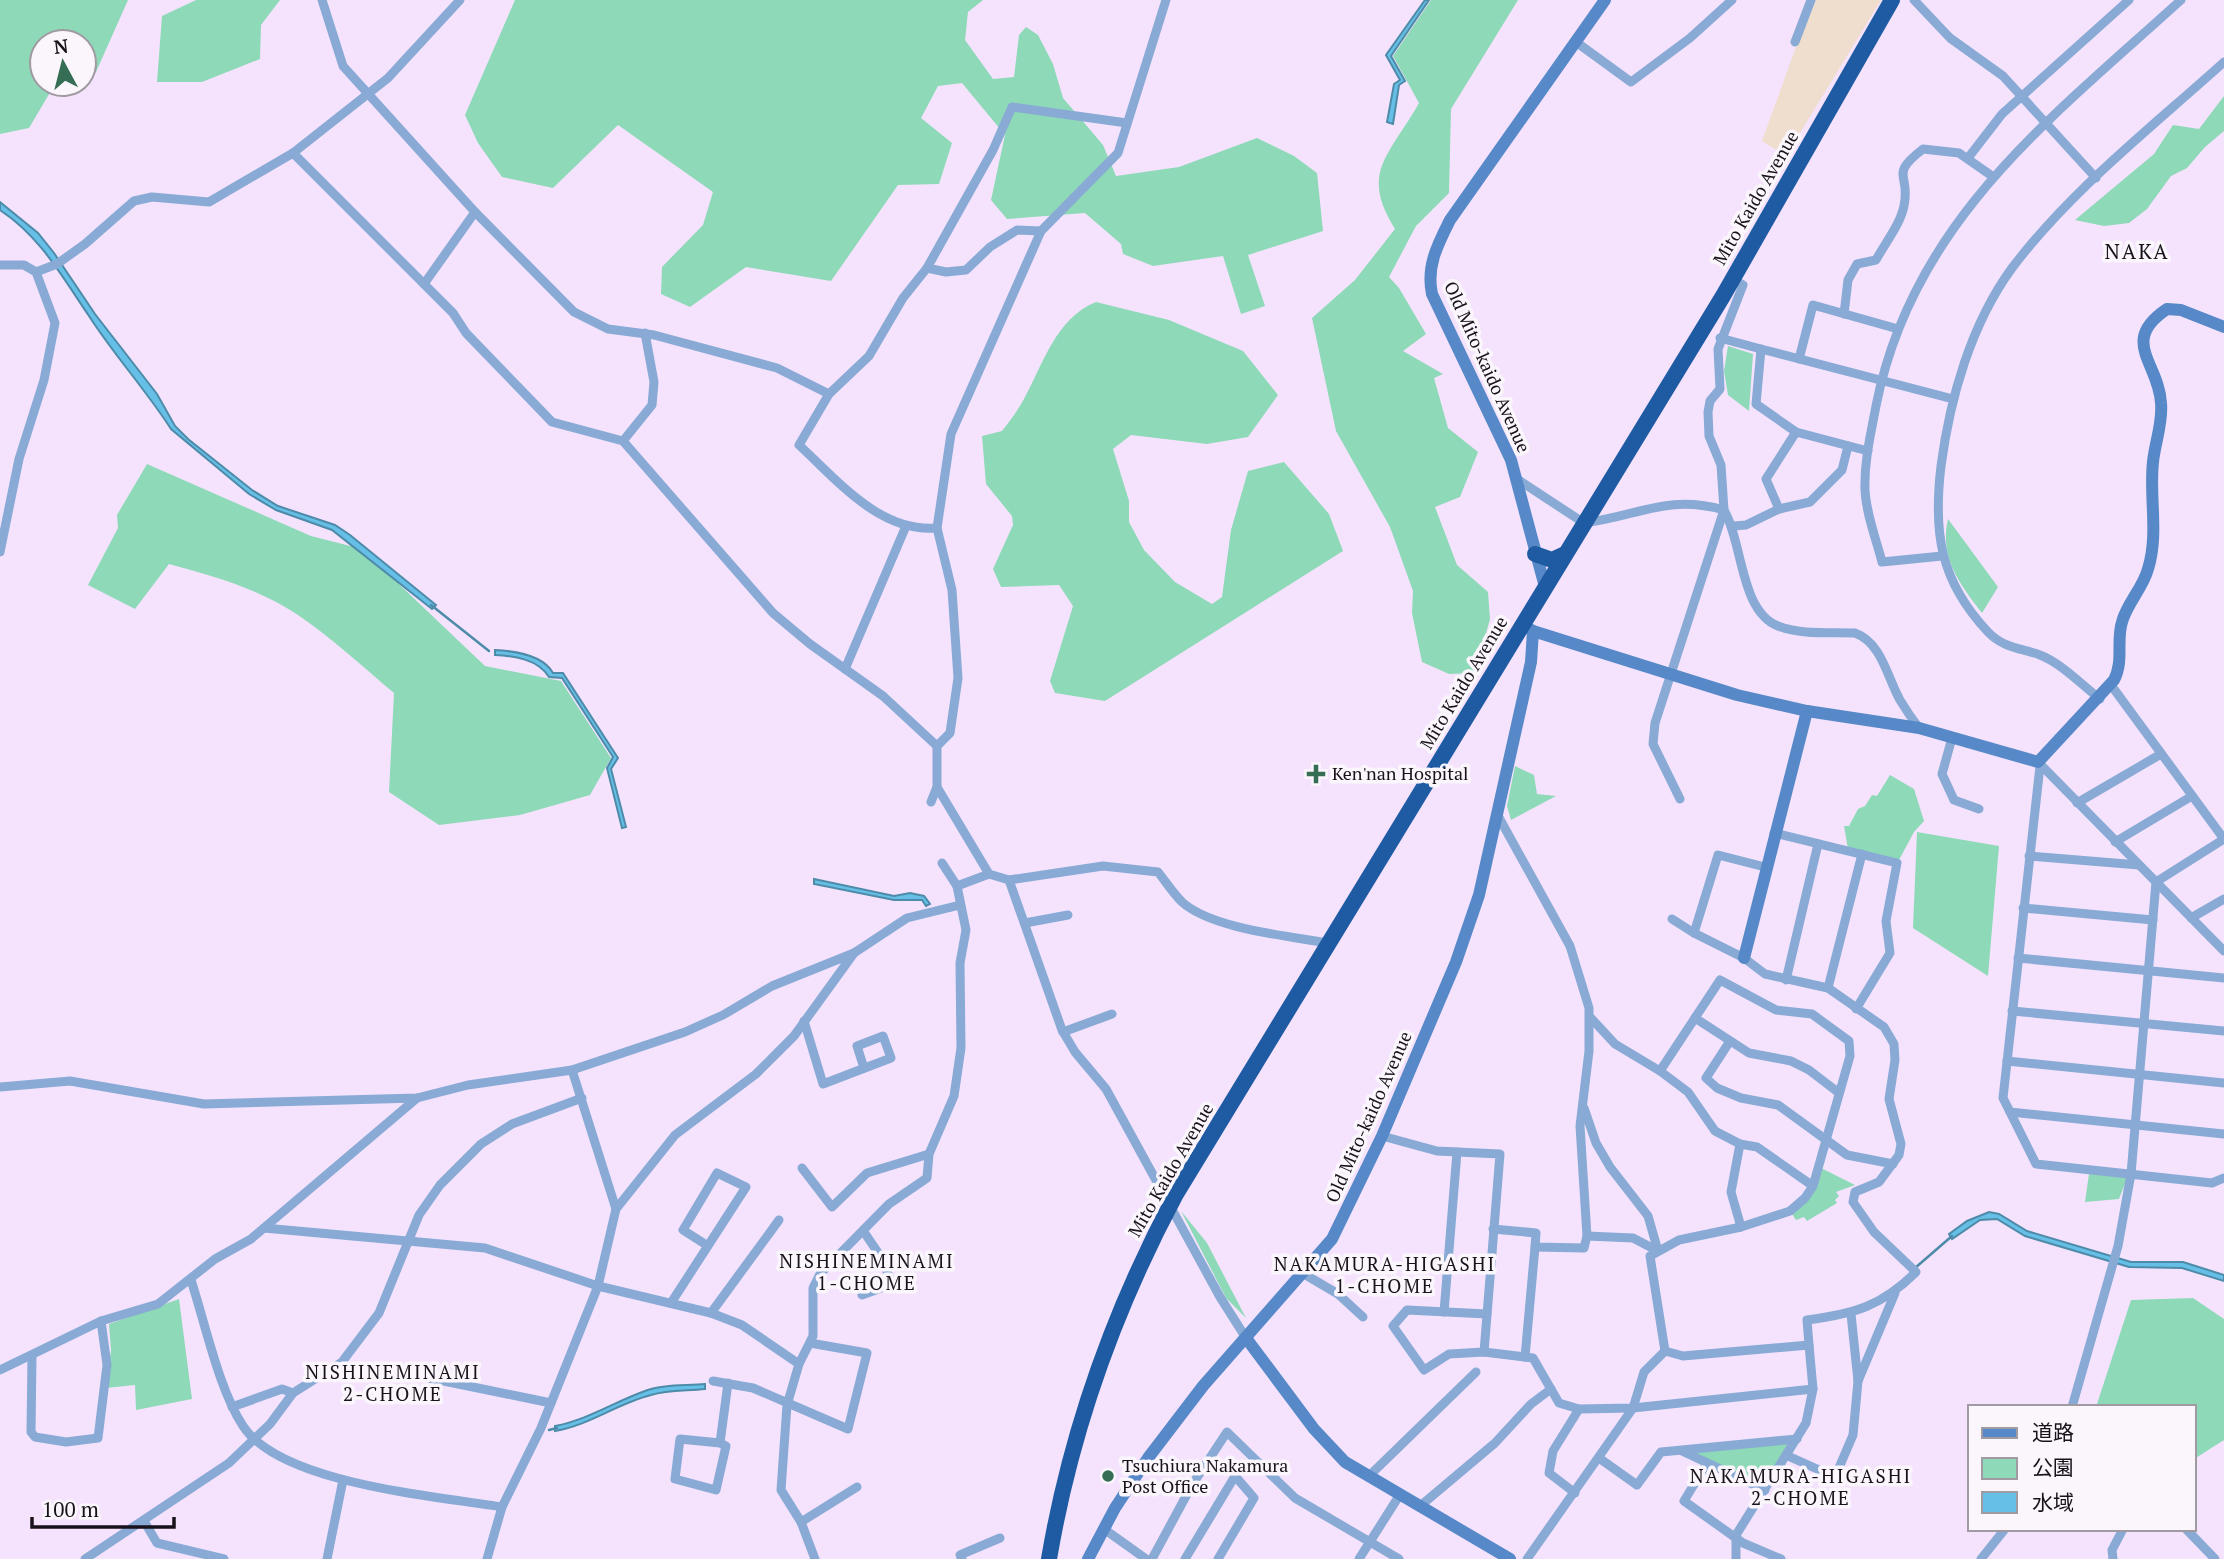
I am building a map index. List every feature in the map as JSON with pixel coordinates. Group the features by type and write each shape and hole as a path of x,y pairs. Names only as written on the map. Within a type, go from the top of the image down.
{"highway":[{"name":"Mito Kaido Avenue","path":"1049,1559 1065,1477 1104,1349 1171,1204 1328,943 1527,627 1545,587 1732,279 1892,0"},
{"path":"1535,554 1552,560 1565,554"}],"street":[{"path":"322,0 343,66 475,212 573,312 608,329 645,333 777,368 829,394"},
{"path":"36,272 70,255 134,201 152,197 209,202 293,153 367,94 426,39 460,0"},
{"path":"931,802 937,787 937,746 950,733 958,678 952,590 937,528 951,434 1041,231 1118,153 1166,0"},
{"name":"Old Mito-kaido Avenue","path":"1545,587 1517,479 1488,406 1432,293 1431,266 1450,220 1605,0"},
{"path":"1576,42 1631,82 1732,0"},
{"path":"1795,42 1811,0"},
{"path":"1914,0 1936,26 2003,76 2096,178"},
{"path":"1968,158 2002,114 2129,0"},
{"path":"1942,556 1882,562 1865,492 1868,451 1881,379 1898,329 1938,247 1992,176 2181,0"},
{"path":"2100,699 2041,656 2012,648 1989,633 1957,592 1942,556 1938,501 1953,399 1971,346 2010,270 2060,211 2224,62"},
{"path":"937,528 919,530 906,526 865,505 799,444 829,394 869,356 903,298 927,268 993,150 1012,107 1127,123"},
{"path":"1844,314 1848,280 1857,264 1876,260 1900,217 1905,195 1902,170 1904,163 1923,149 1959,153 1992,176"},
{"path":"293,153 424,284 551,422 623,441 773,613 883,696 937,746"},
{"path":"424,284 475,212"},
{"path":"927,268 946,272 966,270 990,247 1017,230 1041,231"},
{"path":"0,265 24,265 36,272 55,323 44,380 19,459 0,552"},
{"path":"1680,799 1653,744 1655,723 1724,510 1721,465 1709,436 1708,412 1710,401 1720,390 1717,358 1720,338 1743,285 1732,279"},
{"path":"1799,359 1812,305 1898,329"},
{"path":"2224,327 2181,310 2167,309 2154,317 2144,333 2143,348 2161,401 2151,479 2152,554 2148,572 2122,622 2120,663 2111,685 2039,764 2003,1098 2036,1164 2212,1183 2224,1178"},
{"path":"623,441 652,405 654,382 645,333"},
{"path":"1720,338 1953,399"},
{"path":"1761,349 1756,404 1796,432 1868,451"},
{"path":"1779,509 1766,479 1796,432"},
{"path":"1734,526 1746,525 1779,509 1810,502 1842,470 1848,446"},
{"path":"1517,479 1584,523 1629,516 1659,504 1680,502 1724,510 1734,526 1748,589 1762,615 1780,627 1855,633 1866,637 1874,646 1902,703 1919,728"},
{"path":"845,669 906,526"},
{"path":"1527,627 1672,677 1807,711 1919,728 2039,764 2224,951"},
{"name":"Old Mito-kaido Avenue","path":"1088,1559 1148,1458 1203,1386 1332,1239 1382,1136 1456,962 1479,895 1531,662 1527,627"},
{"path":"2111,685 2224,839 2156,882"},
{"path":"1744,958 1765,867 1807,711"},
{"path":"1952,738 1942,774 1954,800 1979,809"},
{"path":"2077,803 2161,754"},
{"path":"937,787 989,874"},
{"path":"2115,842 2192,796"},
{"path":"1497,814 1570,946 1590,1017 1580,1126 1587,1236 1584,1248 1535,1247"},
{"path":"1774,833 1897,863 1886,920 1890,953 1856,1009"},
{"path":"1786,980 1818,844"},
{"path":"1694,933 1718,855 1765,867"},
{"path":"1828,988 1862,855"},
{"path":"2029,856 2139,866"},
{"path":"815,1559 801,1521 781,1490 787,1405 799,1364 813,1336 813,1288 820,1274 889,1204 927,1178 929,1154 954,1096 961,1048 960,963 966,930 957,886 942,863"},
{"path":"957,886 989,874 1009,880 1102,866 1158,872 1184,903 1208,916 1252,930 1328,943"},
{"path":"1009,880 1063,1032 1075,1052 1107,1089 1235,1324 1322,1438 1345,1462 1510,1559"},
{"path":"2073,1405 2118,1246 2131,1174 2156,882"},
{"path":"2191,918 2224,899"},
{"path":"0,1087 70,1081 204,1104 417,1098 468,1085 572,1070 685,1032 723,1015 772,986 854,953 907,918 960,905"},
{"path":"2024,908 2153,920"},
{"path":"1025,923 1068,915"},
{"path":"1672,919 1744,958 1765,975 1828,988 1884,1027 1894,1044 1889,1099 1901,1144 1899,1155 1879,1182 1855,1192 1853,1202 1881,1239 1916,1272 1895,1293 1858,1381"},
{"path":"486,1559 502,1507 551,1403 598,1286 616,1209 674,1135 756,1074 794,1036 854,953"},
{"path":"2018,958 2224,978"},
{"path":"1660,1071 1720,980 1776,1010 1812,1014 1849,1041 1850,1056 1813,1186 1790,1211 1741,1227 1679,1240 1650,1256 1665,1351"},
{"path":"2012,1012 2224,1031"},
{"path":"1063,1032 1112,1014"},
{"path":"1590,1017 1615,1044 1660,1071 1688,1093 1715,1131 1740,1144 1757,1147 1813,1186"},
{"path":"1695,1018 1749,1053 1791,1061 1809,1070 1839,1093"},
{"path":"804,1021 823,1084 863,1069"},
{"path":"1730,1041 1706,1078 1717,1088 1741,1098 1778,1105 1847,1155 1893,1164"},
{"path":"2007,1061 2224,1083"},
{"path":"572,1070 616,1209"},
{"path":"0,1370 101,1321 158,1304 215,1259 264,1228 417,1098"},
{"path":"85,1559 229,1463 270,1424 293,1393 342,1362 379,1313 419,1215 440,1185 481,1144 512,1124 582,1098"},
{"path":"1582,1103 1596,1143 1610,1167 1648,1216 1658,1251"},
{"path":"2010,1112 2224,1134"},
{"path":"1382,1136 1437,1151 1500,1154 1484,1352"},
{"path":"1740,1144 1731,1192 1741,1227"},
{"path":"1444,1312 1457,1152"},
{"path":"802,1168 832,1207 867,1173 929,1154"},
{"path":"671,1303 708,1246 746,1187 718,1173 683,1230 708,1246"},
{"path":"711,1313 779,1220"},
{"path":"264,1228 460,1243 485,1248 598,1286 711,1313 742,1325 799,1364"},
{"path":"1493,1229 1535,1233 1525,1357"},
{"path":"862,1295 892,1284 881,1257 864,1232"},
{"path":"1587,1236 1633,1238 1658,1251"},
{"path":"1304,1274 1338,1294 1363,1317"},
{"path":"191,1280 232,1407 253,1439 277,1455 343,1480 502,1507"},
{"path":"1737,1559 1736,1535 1788,1456 1806,1423 1813,1389 1807,1320 1851,1314 1882,1296 1895,1293"},
{"path":"1487,1314 1407,1310 1393,1326 1424,1370 1448,1354 1484,1352 1533,1358 1559,1403 1579,1409 1633,1408 1813,1389"},
{"path":"1788,1456 1835,1477 1853,1435 1858,1381 1851,1314"},
{"path":"32,1356 31,1432 35,1437 66,1442 98,1437 107,1365 101,1321"},
{"path":"713,1381 753,1388 787,1405 848,1429 867,1353 810,1343"},
{"path":"1665,1351 1683,1356 1810,1345"},
{"path":"1527,1559 1633,1408 1644,1372 1665,1351"},
{"path":"1368,1477 1476,1372"},
{"path":"429,1378 551,1403"},
{"path":"720,1443 728,1383"},
{"path":"1419,1507 1495,1443 1531,1404 1551,1388"},
{"path":"232,1407 282,1389 293,1393"},
{"path":"1575,1493 1549,1473 1553,1451 1579,1409"},
{"path":"1104,1528 1149,1559 1227,1432 1295,1498 1399,1559"},
{"path":"680,1439 720,1443 726,1446 716,1490 675,1479 680,1439"},
{"path":"1599,1458 1637,1485 1661,1452 1797,1439"},
{"path":"1681,1450 1765,1490"},
{"path":"1707,1463 1684,1501 1744,1543 1781,1559"},
{"path":"1185,1559 1235,1476 1254,1498 1218,1559"},
{"path":"327,1559 343,1480"},
{"path":"801,1521 856,1487"},
{"path":"1359,1559 1399,1496"},
{"path":"144,1521 157,1543 203,1557 224,1559"},
{"path":"1981,1559 2003,1531"},
{"path":"2113,1559 2112,1550 2122,1531"},
{"path":"2188,1531 2215,1559"},
{"path":"961,1559 960,1555 1000,1538"}],"shaded area":[{"path":"1813,0 1881,0 1786,156 1762,141"}],"green space":[{"path":"0,0 128,0 98,68 98,28 28,28 28,98 47,98 29,128 0,134"},
{"path":"196,0 280,0 261,25 260,59 202,82 157,82 162,16"},
{"path":"515,0 983,0 968,12 965,40 993,79 1014,77 1019,35 1026,27 1038,35 1053,64 1063,98 1103,145 1116,176 1179,167 1257,138 1294,156 1317,173 1323,231 1248,255 1265,306 1241,314 1223,256 1153,266 1123,254 1121,244 1085,213 1007,219 991,200 1005,135 962,83 938,86 921,118 952,143 939,184 898,185 831,281 746,267 690,307 661,294 662,267 703,225 713,192 618,125 553,188 502,177 478,143 465,115"},
{"path":"1431,0 1518,0 1451,109 1449,193 1416,226 1389,277 1399,288 1426,334 1403,351 1443,374 1434,378 1448,428 1478,452 1460,497 1435,507 1457,565 1488,592 1490,619 1475,673 1449,674 1422,662 1412,613 1413,591 1390,527 1336,431 1312,318 1355,280 1395,229 1379,193 1379,178 1389,151 1419,103 1393,56"},
{"path":"2224,96 2224,131 2205,147 2187,168 2171,176 2147,209 2129,223 2104,226 2075,220 2154,154 2173,125 2199,129"},
{"path":"1096,302 1169,320 1243,351 1278,395 1248,437 1207,444 1131,435 1113,449 1129,501 1129,522 1144,550 1175,582 1212,604 1222,597 1231,530 1248,471 1284,462 1329,514 1343,551 1105,701 1055,693 1050,681 1073,606 1059,585 1001,587 993,569 1013,525 1012,516 986,484 982,436 1002,431 1022,403 1061,330 1082,309"},
{"path":"1728,346 1753,354 1749,411 1728,395 1724,371"},
{"path":"147,464 311,536 362,549 485,666 561,681 611,758 590,795 520,815 439,825 389,792 394,693 298,615 252,591 169,564 135,609 88,585 118,528 117,515"},
{"path":"1948,519 1998,587 1982,613 1953,570 1946,546"},
{"path":"1515,766 1534,775 1537,794 1556,796 1511,820 1507,806"},
{"path":"1890,775 1914,789 1924,821 1914,832 1899,860 1848,849 1844,826 1849,826 1858,809 1865,806 1872,795 1877,796"},
{"path":"1917,832 1999,846 1988,976 1913,928"},
{"path":"1821,1168 1855,1185 1836,1192 1839,1196 1835,1200 1837,1203 1807,1221 1804,1217 1796,1220 1792,1214"},
{"path":"2089,1174 2128,1176 2119,1199 2085,1202"},
{"path":"1181,1211 1207,1243 1246,1318 1226,1298"},
{"path":"2193,1298 2224,1319 2224,1440 2196,1458 2196,1405 2097,1405 2131,1300"},
{"path":"179,1299 192,1399 136,1410 135,1385 106,1388 111,1350 109,1324"},
{"path":"1794,1441 1765,1487 1686,1451"}],"water":[{"path":"1425,0 1429,0 1391,56 1405,81 1399,85 1393,124 1387,122 1394,84 1400,80 1386,55"},
{"path":"0,202 38,233 54,253 95,314 157,394 175,426 188,439 252,490 278,506 335,525 350,535 436,605 432,609 332,530 276,510 249,494 171,429 50,258 27,232 0,210"},
{"path":"495,650 527,655 542,662 553,673 563,673 618,758 611,769 626,827 622,828 607,768 613,757 562,678 549,677 532,662 495,655"},
{"path":"814,879 894,896 910,893 924,896 930,904 926,906 922,900 894,900 814,884"},
{"path":"1989,1212 1999,1214 2027,1231 2131,1262 2183,1262 2224,1275 2224,1281 2182,1268 2129,1267 2025,1236 1997,1219 1980,1220 1952,1239 1949,1234 1967,1221"},
{"path":"705,1384 705,1389 664,1392 638,1399 580,1424 555,1431 555,1426 578,1420 652,1389"}],"waterway":[{"path":"431,605 489,651"},
{"path":"1915,1268 1952,1236"},
{"path":"549,1430 557,1428"}],"place":[{"name":"Ken'nan Hospital","path":"1316,774"},
{"name":"Tsuchiura Nakamura Post Office","path":"1108,1476"}],"district":[{"name":"NAKA","path":"2137,252"},
{"name":"NISHINEMINAMI 1-CHOME","path":"867,1272"},
{"name":"NAKAMURA-HIGASHI 1-CHOME","path":"1385,1275"},
{"name":"NISHINEMINAMI 2-CHOME","path":"393,1383"},
{"name":"NAKAMURA-HIGASHI 2-CHOME","path":"1801,1487"}]}
